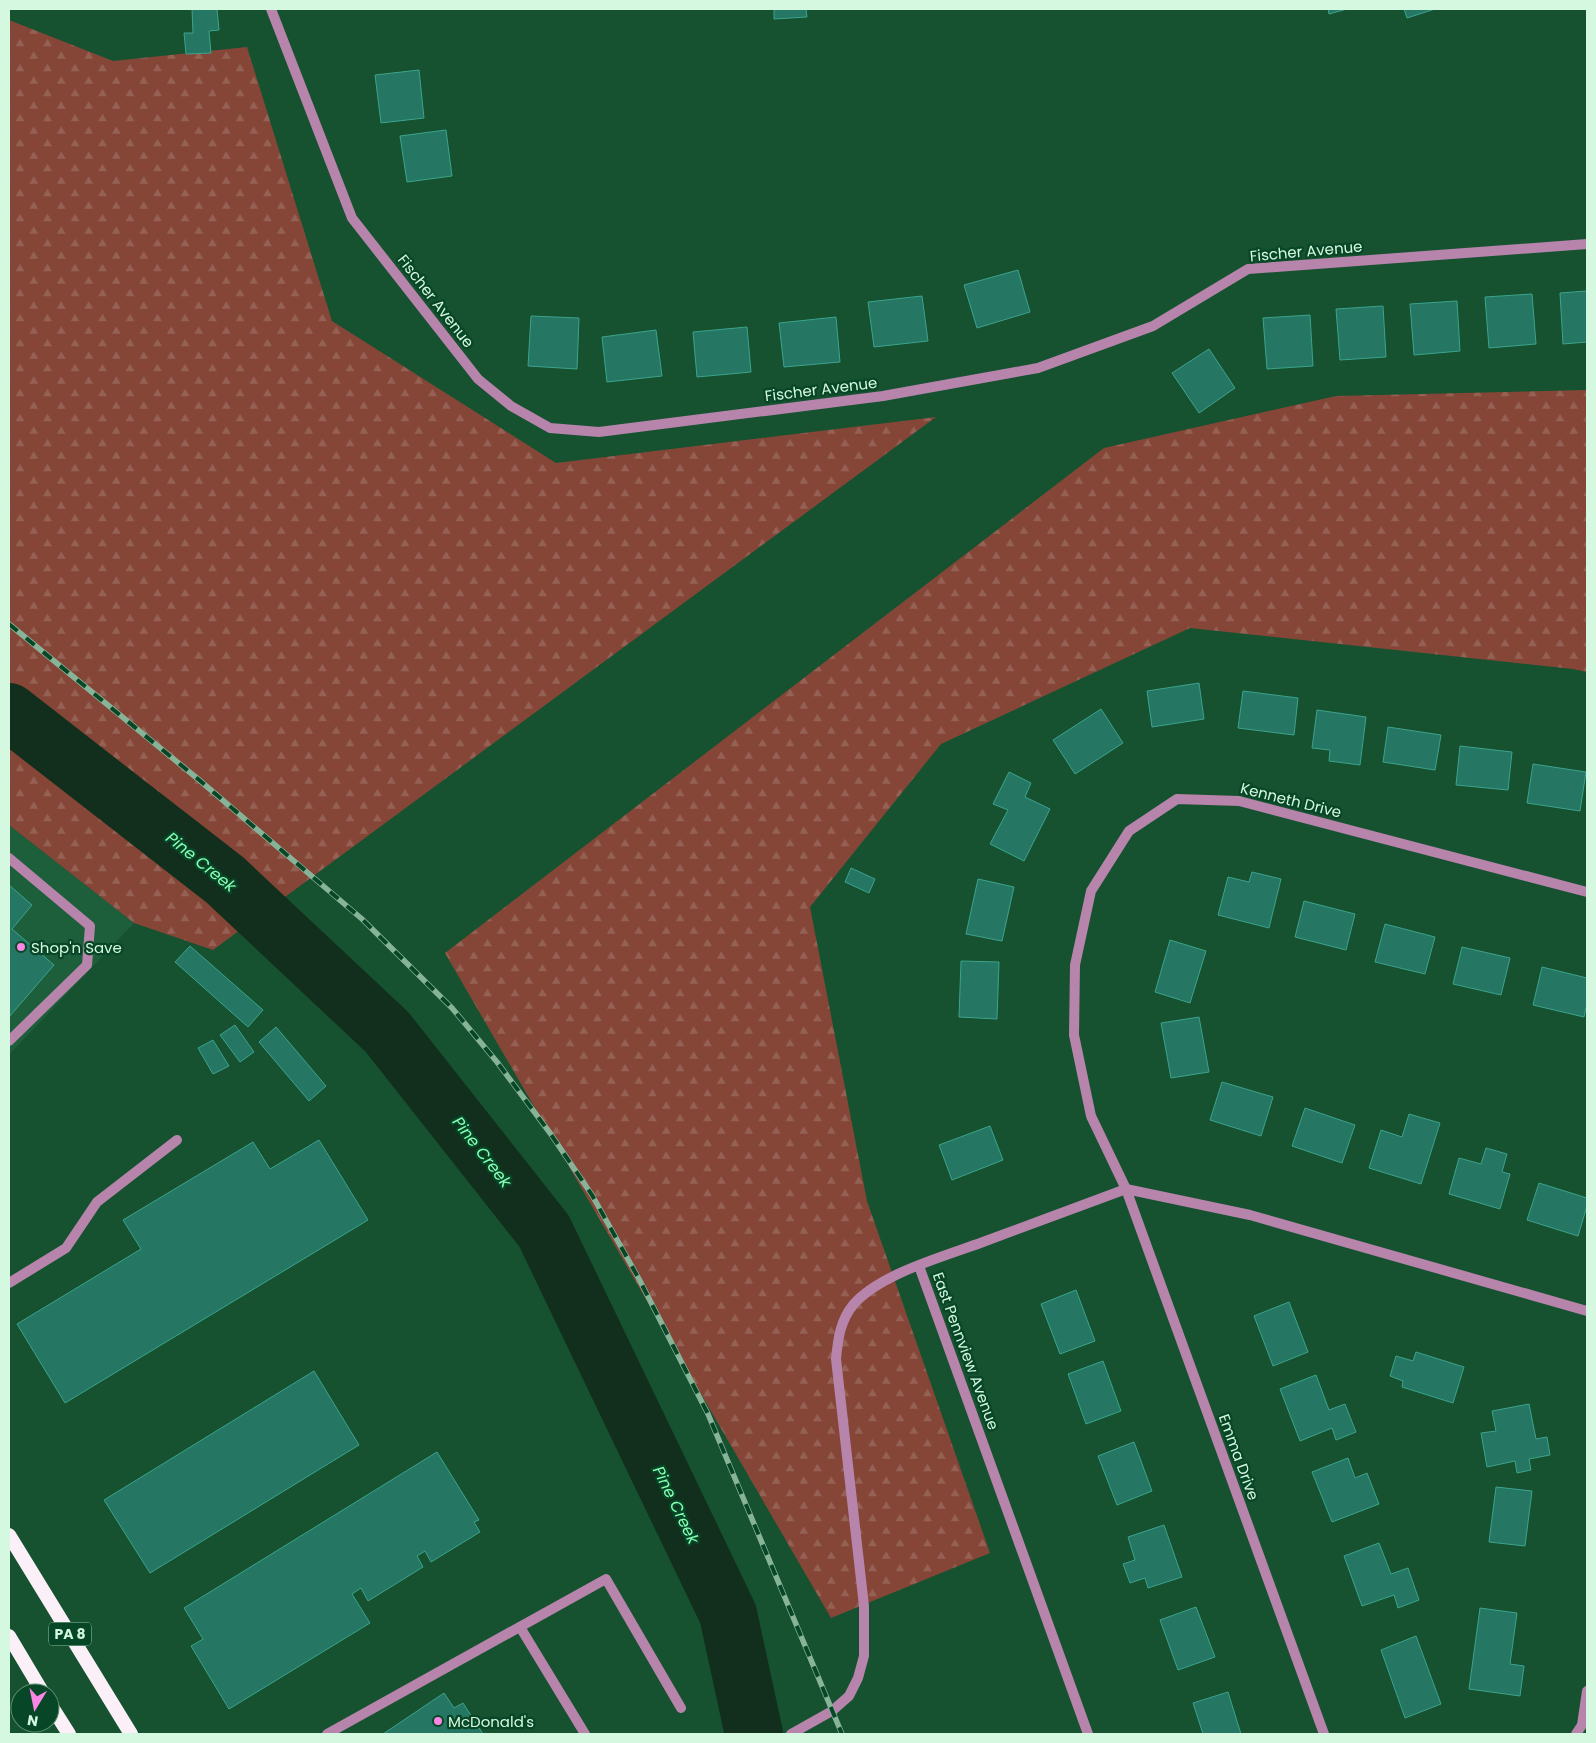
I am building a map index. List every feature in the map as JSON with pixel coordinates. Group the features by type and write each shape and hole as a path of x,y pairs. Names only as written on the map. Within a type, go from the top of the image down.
{"highway":[{"name":"PA 8","path":"9,1535 131,1734"},
{"path":"9,1636 38,1683"},
{"path":"60,1720 69,1734"}],"street":[{"name":"Fischer Avenue","path":"271,9 352,218 478,379 511,406 550,428 599,432 884,396 1038,368 1153,326 1248,269 1587,244"},
{"name":"Kenneth Drive","path":"1126,1189 1091,1116 1074,1035 1075,965 1090,891 1129,831 1177,800 1239,801 1587,892"},
{"path":"9,858 90,926 87,965 9,1041"},
{"path":"9,1283 66,1248 97,1202 177,1140"},
{"path":"919,1266 1126,1189 1250,1216 1587,1311"},
{"name":"Emma Drive","path":"1126,1189 1324,1734"},
{"name":"East Pennview Avenue","path":"795,1732 832,1711 849,1696 858,1678 864,1656 864,1606 836,1359 841,1324 853,1305 866,1294 885,1281 919,1266 1088,1734"},
{"path":"327,1734 606,1579 681,1708"},
{"path":"520,1627 585,1734"},
{"path":"1576,1734 1582,1725 1587,1691"}],"shaded area":[{"path":"9,825 134,923 9,1055"}],"green space":[{"path":"9,20 113,61 247,47 332,321 556,463 936,417 213,950 134,923 9,825"},
{"path":"1587,390 1587,672 1190,628 941,744 810,907 867,1201 990,1553 831,1618 445,953 1104,448 1336,396"}],"building":[{"path":"192,9 217,9 219,30 209,31 211,53 186,54 184,33 193,33"},
{"path":"774,9 806,9 807,17 774,19"},
{"path":"1328,9 1347,9 1329,14"},
{"path":"1404,9 1435,9 1407,18"},
{"path":"419,70 424,118 381,123 375,75"},
{"path":"446,130 452,176 407,182 400,136"},
{"path":"1018,270 1030,312 977,328 964,285"},
{"path":"1587,291 1587,342 1563,344 1560,293"},
{"path":"1532,294 1536,344 1489,348 1485,297"},
{"path":"922,296 928,341 874,347 868,302"},
{"path":"1457,301 1460,351 1414,355 1410,304"},
{"path":"1383,306 1386,357 1340,360 1336,309"},
{"path":"1310,315 1313,366 1267,369 1263,318"},
{"path":"531,316 579,318 577,369 528,366"},
{"path":"836,317 840,362 784,367 779,323"},
{"path":"747,327 751,372 697,377 693,332"},
{"path":"656,330 662,376 607,382 602,337"},
{"path":"1209,349 1235,388 1199,413 1172,373"},
{"path":"1199,683 1204,719 1152,727 1147,691"},
{"path":"1243,691 1298,698 1294,735 1238,728"},
{"path":"1101,709 1123,743 1075,774 1053,740"},
{"path":"1317,710 1366,717 1360,765 1329,761 1330,750 1312,748"},
{"path":"1388,727 1441,735 1435,770 1383,762"},
{"path":"1460,746 1512,752 1508,790 1456,785"},
{"path":"1533,764 1586,772 1580,811 1527,803"},
{"path":"1009,772 1031,783 1025,797 1050,809 1024,861 990,844 1008,810 993,804"},
{"path":"851,868 875,879 869,893 845,882"},
{"path":"1252,872 1281,879 1269,928 1218,915 1228,877 1249,882"},
{"path":"978,879 1014,887 1002,941 966,934"},
{"name":"Shop'n Save","path":"9,885 32,905 12,929 54,965 9,1017"},
{"path":"1304,901 1355,914 1346,950 1295,937"},
{"path":"1385,924 1435,937 1425,974 1375,962"},
{"path":"1170,940 1206,951 1190,1003 1155,992"},
{"path":"190,946 263,1010 248,1027 175,962"},
{"path":"1462,947 1510,958 1501,995 1453,984"},
{"path":"961,961 999,962 997,1019 959,1017"},
{"path":"1542,967 1587,978 1587,1004 1584,1017 1533,1005"},
{"path":"1199,1017 1209,1072 1171,1078 1161,1023"},
{"path":"235,1025 254,1052 240,1062 220,1035"},
{"path":"276,1027 326,1086 309,1101 259,1042"},
{"path":"213,1040 229,1066 213,1074 198,1048"},
{"path":"1222,1082 1273,1097 1261,1136 1210,1120"},
{"path":"1305,1108 1355,1125 1342,1163 1292,1146"},
{"path":"1409,1114 1440,1123 1421,1184 1369,1168 1381,1130 1402,1137"},
{"path":"990,1126 1003,1160 952,1180 939,1145"},
{"path":"319,1140 368,1220 65,1403 17,1324 141,1249 123,1220 253,1142 270,1169"},
{"path":"1486,1148 1507,1154 1502,1172 1510,1174 1500,1209 1449,1194 1459,1158 1481,1164"},
{"path":"1539,1183 1587,1198 1587,1206 1578,1236 1527,1220"},
{"path":"1076,1290 1095,1341 1060,1354 1041,1304"},
{"path":"1289,1302 1308,1352 1273,1366 1254,1316"},
{"path":"1416,1352 1464,1367 1453,1403 1402,1387 1403,1381 1390,1376 1396,1356 1413,1361"},
{"path":"1103,1361 1121,1411 1086,1424 1068,1374"},
{"path":"314,1371 359,1445 150,1573 104,1500"},
{"path":"1316,1375 1329,1410 1345,1404 1356,1432 1336,1440 1332,1428 1300,1441 1280,1389"},
{"path":"1529,1404 1536,1439 1547,1437 1550,1455 1529,1459 1531,1470 1517,1473 1515,1461 1487,1467 1481,1433 1496,1431 1492,1411"},
{"path":"1134,1442 1152,1491 1117,1505 1098,1456"},
{"path":"437,1452 479,1520 474,1522 480,1532 431,1562 425,1551 417,1556 423,1567 368,1601 361,1588 352,1594 370,1623 229,1709 191,1646 203,1639 184,1608"},
{"path":"1348,1458 1355,1478 1367,1473 1379,1504 1332,1522 1312,1472"},
{"path":"1496,1487 1532,1491 1525,1546 1489,1542"},
{"path":"1164,1525 1182,1577 1148,1588 1145,1578 1130,1583 1123,1564 1135,1560 1128,1537"},
{"path":"1379,1543 1391,1574 1408,1568 1419,1600 1398,1608 1394,1595 1362,1606 1344,1556"},
{"path":"1196,1607 1215,1657 1178,1670 1160,1620"},
{"path":"1480,1608 1517,1613 1510,1664 1524,1666 1520,1696 1469,1689"},
{"path":"1416,1636 1441,1704 1405,1718 1381,1650"},
{"path":"1228,1692 1241,1734 1203,1734 1193,1703"},
{"name":"McDonald's","path":"444,1693 454,1708 463,1703 483,1734 383,1734"}],"waterway":[{"name":"Pine Creek","path":"9,712 225,880 387,1032 544,1231 728,1614 754,1734"}],"railway":[{"path":"9,624 198,779 362,919 452,1008 497,1062 550,1133 592,1195 639,1279 708,1414 842,1734"}],"place":[{"name":"Shop'n Save","path":"21,947"},
{"name":"McDonald's","path":"438,1721"}]}
